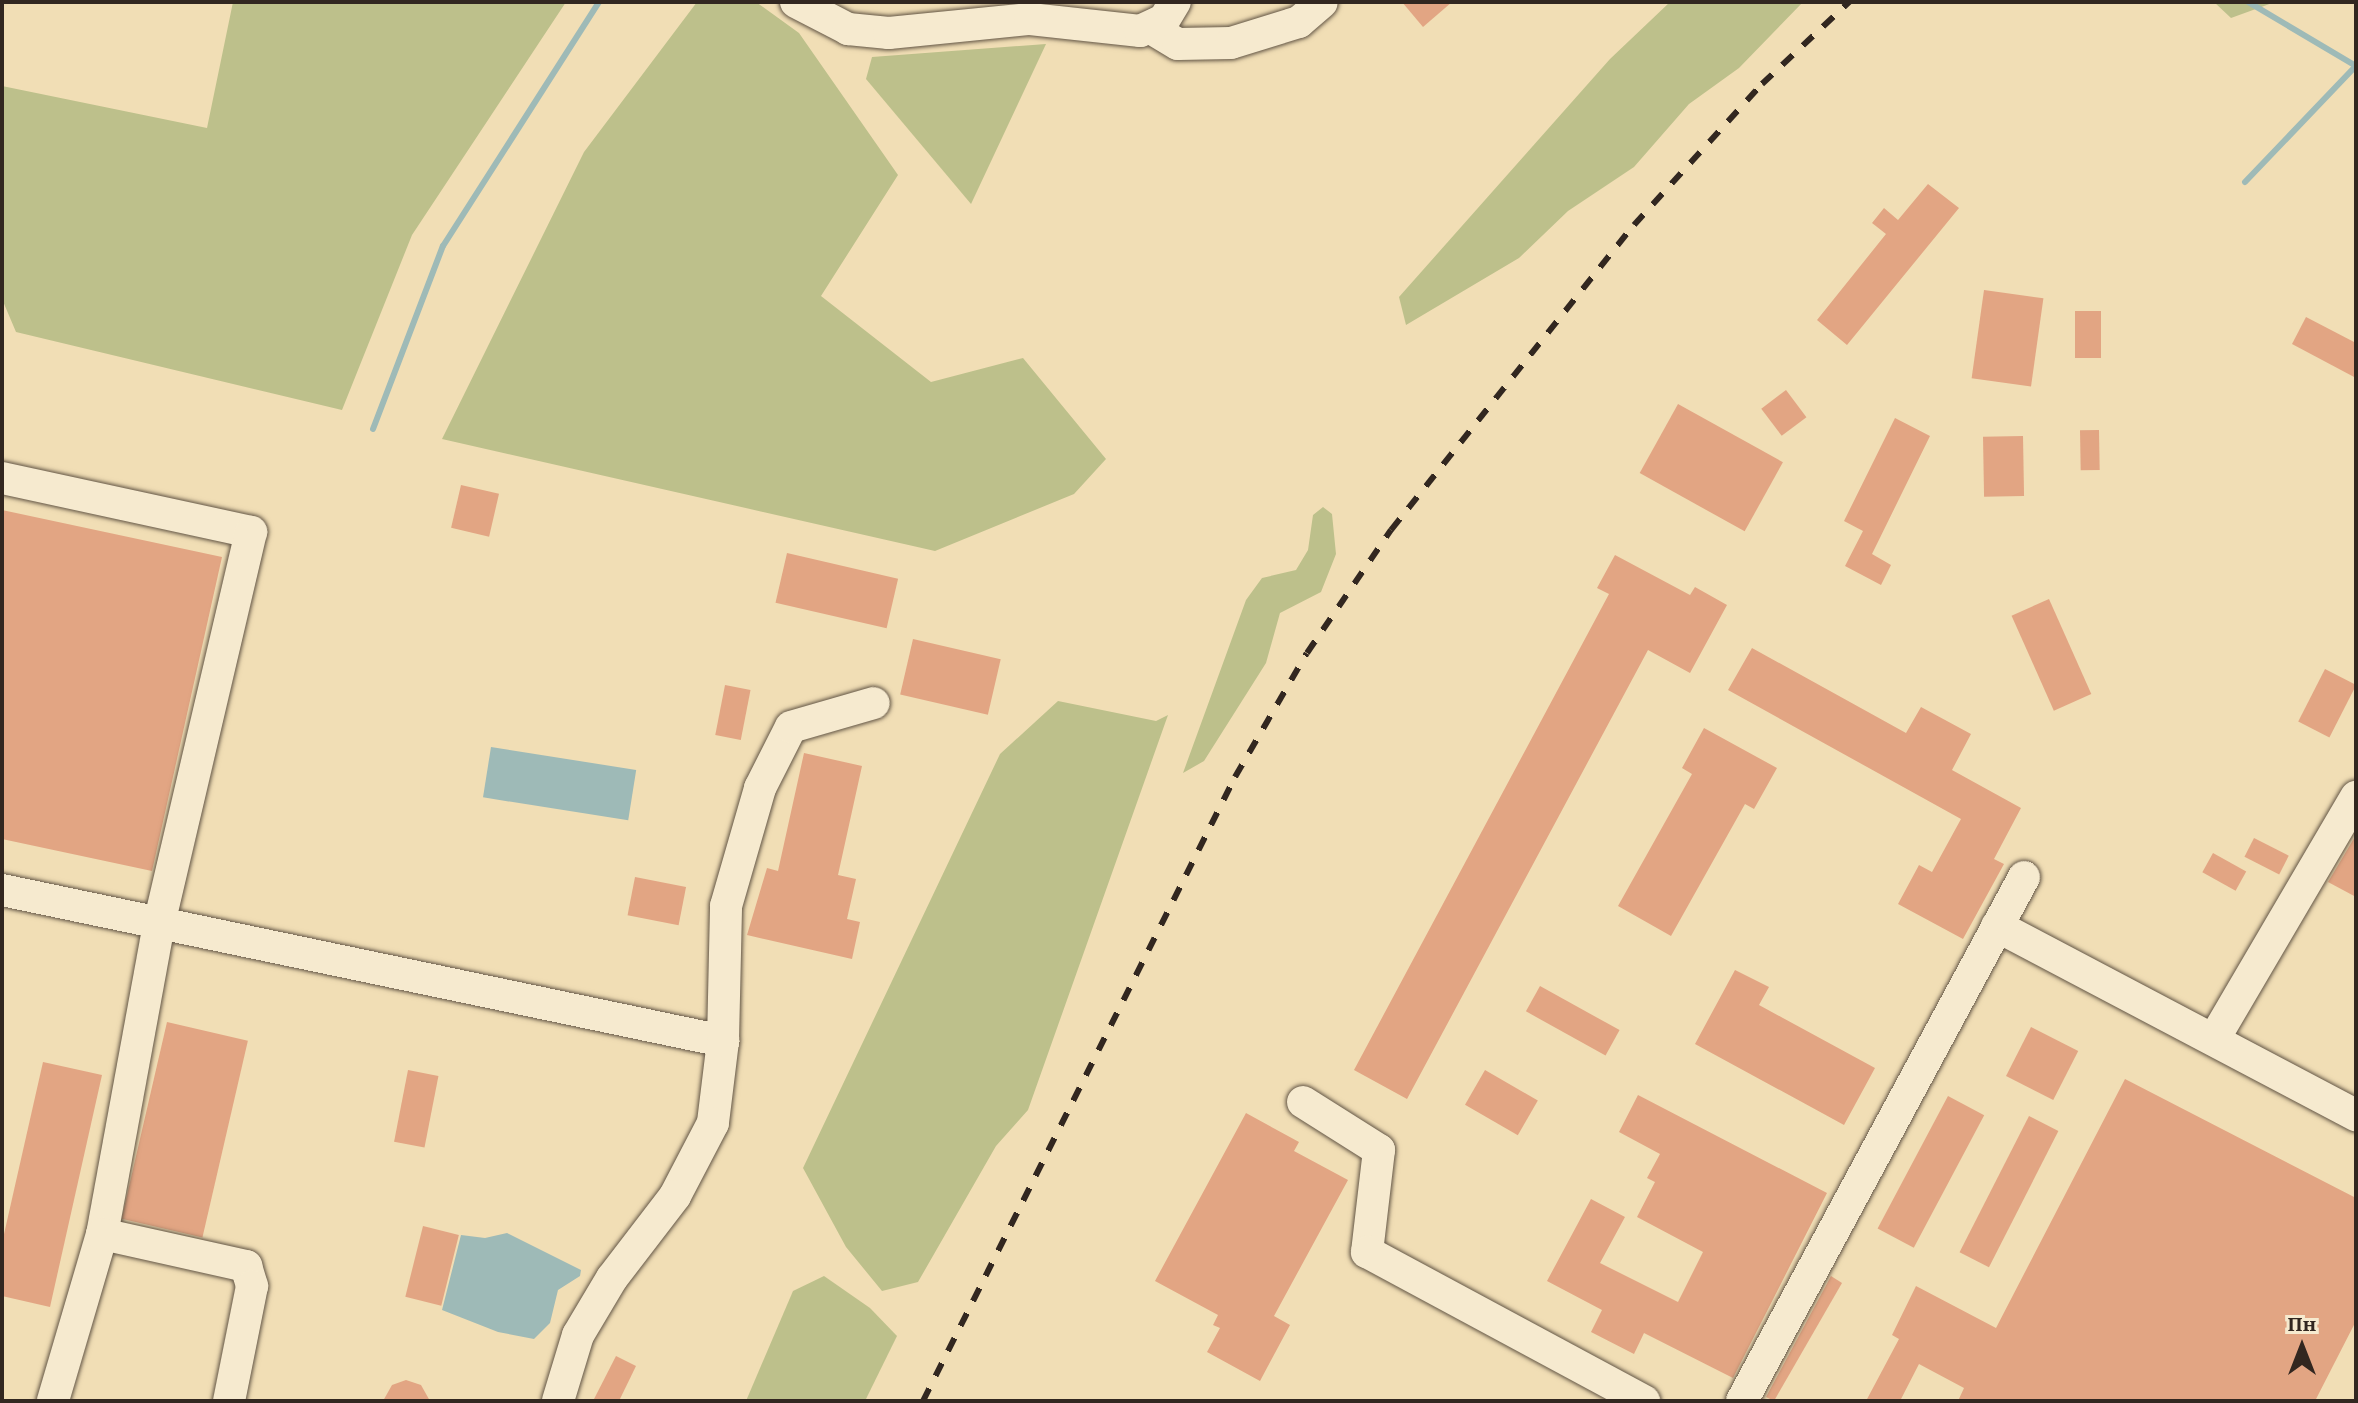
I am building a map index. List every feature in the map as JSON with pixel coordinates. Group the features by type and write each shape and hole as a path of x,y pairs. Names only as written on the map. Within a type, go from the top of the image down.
{"street":[{"path":"796,2 848,29 889,33 1030,19 1151,28 1178,44 1216,45 1299,22 1322,2"},
{"path":"1151,28 1164,20 1175,2"},
{"path":"2,478 251,532 159,924 102,1234 53,1401"},
{"path":"558,1401 578,1335 612,1278 675,1196 713,1123 723,1041 726,906 760,788 791,727 874,703"},
{"path":"2214,1039 2356,797"},
{"path":"1742,1401 2024,877"},
{"path":"2,890 723,1041"},
{"path":"1997,926 2356,1115"},
{"path":"1303,1102 1379,1150 1367,1252 1644,1401"},
{"path":"102,1234 246,1266 252,1286 229,1401"}],"green space":[{"path":"233,2 566,2 412,235 342,410 16,332 2,299 2,86 207,128"},
{"path":"697,2 756,2 799,33 898,175 821,296 931,382 1023,358 1106,459 1074,494 935,551 442,439 584,152"},
{"path":"1670,2 1803,2 1739,68 1689,104 1634,167 1568,211 1519,258 1406,325 1399,297 1610,59"},
{"path":"2214,2 2275,2 2231,18"},
{"path":"1046,44 971,204 866,79 872,57"},
{"path":"1323,507 1332,514 1336,554 1321,592 1280,613 1266,663 1204,761 1183,773 1246,600 1262,578 1296,570 1308,550 1313,515"},
{"path":"1058,701 1156,721 1168,715 1028,1110 996,1146 918,1282 882,1291 846,1247 803,1168 1000,754"},
{"path":"824,1276 870,1308 897,1336 865,1401 746,1401 793,1291"}],"water":[{"path":"491,747 636,770 628,820 483,797"},
{"path":"507,1233 581,1270 580,1276 558,1290 550,1323 534,1339 498,1332 442,1310 461,1235 485,1238"}],"building":[{"path":"1402,2 1452,2 1423,27"},
{"path":"1928,184 1959,208 1847,345 1817,320 1886,234 1872,223 1884,208 1898,220"},
{"path":"1984,290 2043,298 2031,386 1972,378"},
{"path":"2075,311 2101,311 2101,358 2075,358"},
{"path":"2306,317 2356,343 2356,378 2292,344"},
{"path":"1786,390 1806,417 1782,436 1761,409"},
{"path":"1678,404 1783,462 1745,531 1640,473"},
{"path":"1895,418 1930,436 1872,554 1891,565 1881,585 1845,566 1863,531 1844,521"},
{"path":"2080,430 2099,430 2100,470 2081,470"},
{"path":"2023,436 2024,496 1984,497 1983,437"},
{"path":"461,485 499,494 489,537 451,528"},
{"path":"2,510 222,557 152,871 2,839"},
{"path":"787,553 898,579 887,628 776,603"},
{"path":"1615,555 1690,595 1695,587 1727,605 1690,673 1648,650 1407,1099 1354,1070 1609,594 1597,588"},
{"path":"2049,599 2091,694 2054,711 2012,616"},
{"path":"913,639 1001,659 988,715 900,695"},
{"path":"1752,648 1906,733 1921,707 1971,734 1952,770 2021,808 1994,859 2004,864 1963,939 1898,904 1919,865 1932,872 1961,819 1728,690"},
{"path":"2325,669 2356,685 2329,737 2298,722"},
{"path":"725,685 751,690 741,740 715,735"},
{"path":"1704,728 1777,768 1754,809 1745,804 1671,936 1618,906 1692,774 1682,768"},
{"path":"804,753 862,766 838,875 856,879 847,919 860,922 852,959 747,935 767,868 778,871"},
{"path":"2356,835 2356,897 2328,882"},
{"path":"2254,838 2289,856 2279,874 2244,857"},
{"path":"2213,853 2246,871 2236,891 2202,872"},
{"path":"635,877 686,887 679,925 628,915"},
{"path":"1735,970 1769,987 1759,1005 1875,1068 1844,1125 1695,1044"},
{"path":"1540,986 1620,1030 1606,1055 1526,1011"},
{"path":"167,1022 248,1041 202,1237 122,1219"},
{"path":"2031,1027 2078,1051 2053,1100 2006,1076"},
{"path":"43,1062 102,1075 50,1307 2,1296 2,1243"},
{"path":"408,1070 438,1076 425,1148 394,1142"},
{"path":"1485,1070 1538,1100 1518,1135 1465,1105"},
{"path":"2125,1079 2356,1198 2356,1321 2315,1401 1958,1401 1964,1388 1919,1364 1900,1401 1866,1401 1899,1339 1892,1335 1916,1286 1996,1328"},
{"path":"1638,1095 1827,1193 1733,1378 1644,1333 1634,1354 1591,1332 1602,1310 1547,1281 1591,1199 1625,1217 1600,1263 1678,1302 1703,1252 1637,1217 1655,1182 1647,1178 1660,1154 1619,1132"},
{"path":"1948,1096 1984,1115 1914,1248 1878,1228"},
{"path":"1246,1113 1299,1142 1294,1151 1348,1180 1274,1316 1290,1325 1260,1381 1207,1352 1220,1328 1213,1325 1218,1315 1155,1281"},
{"path":"2029,1116 2058,1131 1989,1267 1960,1252"},
{"path":"423,1226 459,1235 441,1306 405,1297"},
{"path":"1831,1276 1842,1283 1774,1401 1766,1397"},
{"path":"616,1356 636,1366 619,1401 593,1401"},
{"path":"406,1380 421,1385 430,1401 383,1401 392,1385"}],"waterway":[{"path":"373,429 443,246 599,2"},
{"path":"2245,182 2356,66 2248,2"}],"railway":[{"path":"923,1401 1235,777 1307,653 1391,530 1634,225 1762,84 1849,2"}]}
